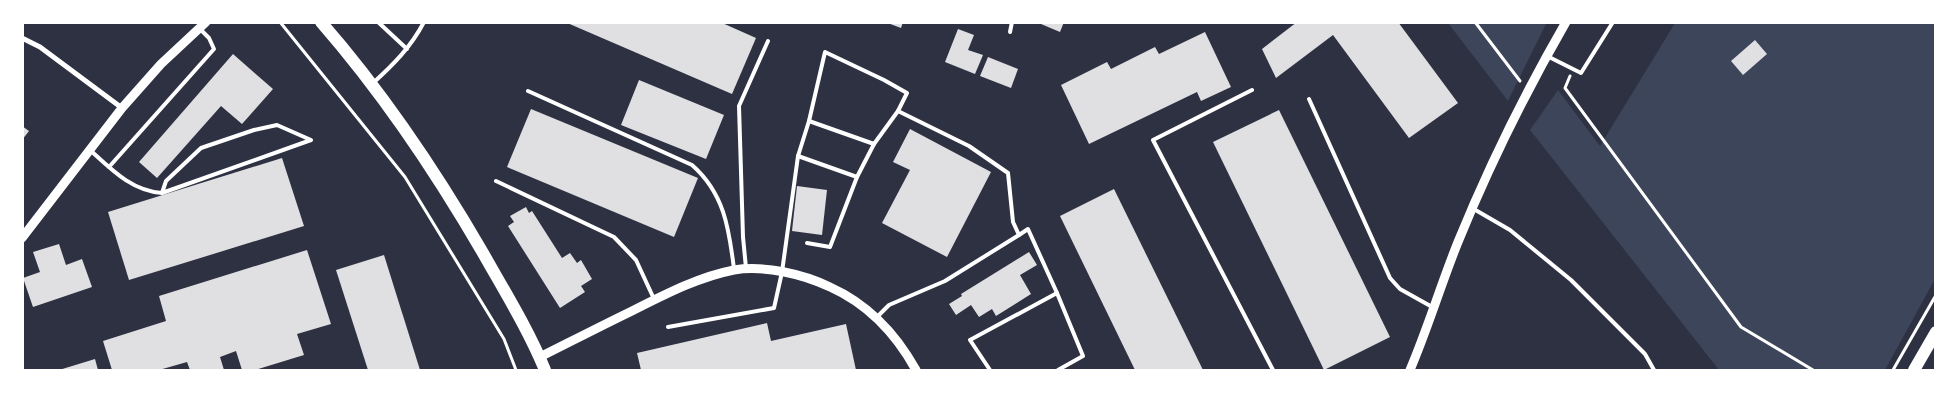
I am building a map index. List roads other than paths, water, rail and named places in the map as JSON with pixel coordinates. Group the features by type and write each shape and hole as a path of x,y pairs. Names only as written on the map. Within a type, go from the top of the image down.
{"main road":[{"path":"321,22 371,85 451,199 515,308 545,370"},
{"path":"1914,370 1936,332"}],"street":[{"path":"1410,370 1472,208 1527,90 1566,22"},
{"path":"22,238 122,108 161,64 202,25"},
{"path":"22,38 40,47 122,108"},
{"path":"540,357 654,300 704,278 746,269 782,272 814,280 846,295 877,318 892,335 916,370"}],"lane":[{"path":"378,22 407,49"},
{"path":"371,85 397,62 424,22"},
{"path":"1010,32 1012,22"},
{"path":"1547,55 1581,73 1613,22"},
{"path":"109,167 214,49 202,25"},
{"path":"746,269 743,236 739,106 768,41"},
{"path":"668,327 774,308 782,272 798,156 809,121 825,52 907,93 898,112 874,144 857,176 830,247 807,244"},
{"path":"1252,90 1153,140 1273,370"},
{"path":"528,91 692,165 703,174 727,220 735,270"},
{"path":"1309,99 1390,278 1400,290 1434,308"},
{"path":"898,112 969,146 1008,173 1013,222 1018,235"},
{"path":"809,121 874,144"},
{"path":"90,150 122,179 149,192 162,192 311,140 276,125 254,130 201,148 166,181 162,192"},
{"path":"798,156 857,176"},
{"path":"496,181 614,238 636,260 654,300"},
{"path":"1472,208 1510,230 1571,280 1645,354 1654,370"},
{"path":"877,318 889,305 945,281 1028,229 1083,356 1058,370"},
{"path":"990,370 970,340 1057,293"}]}
